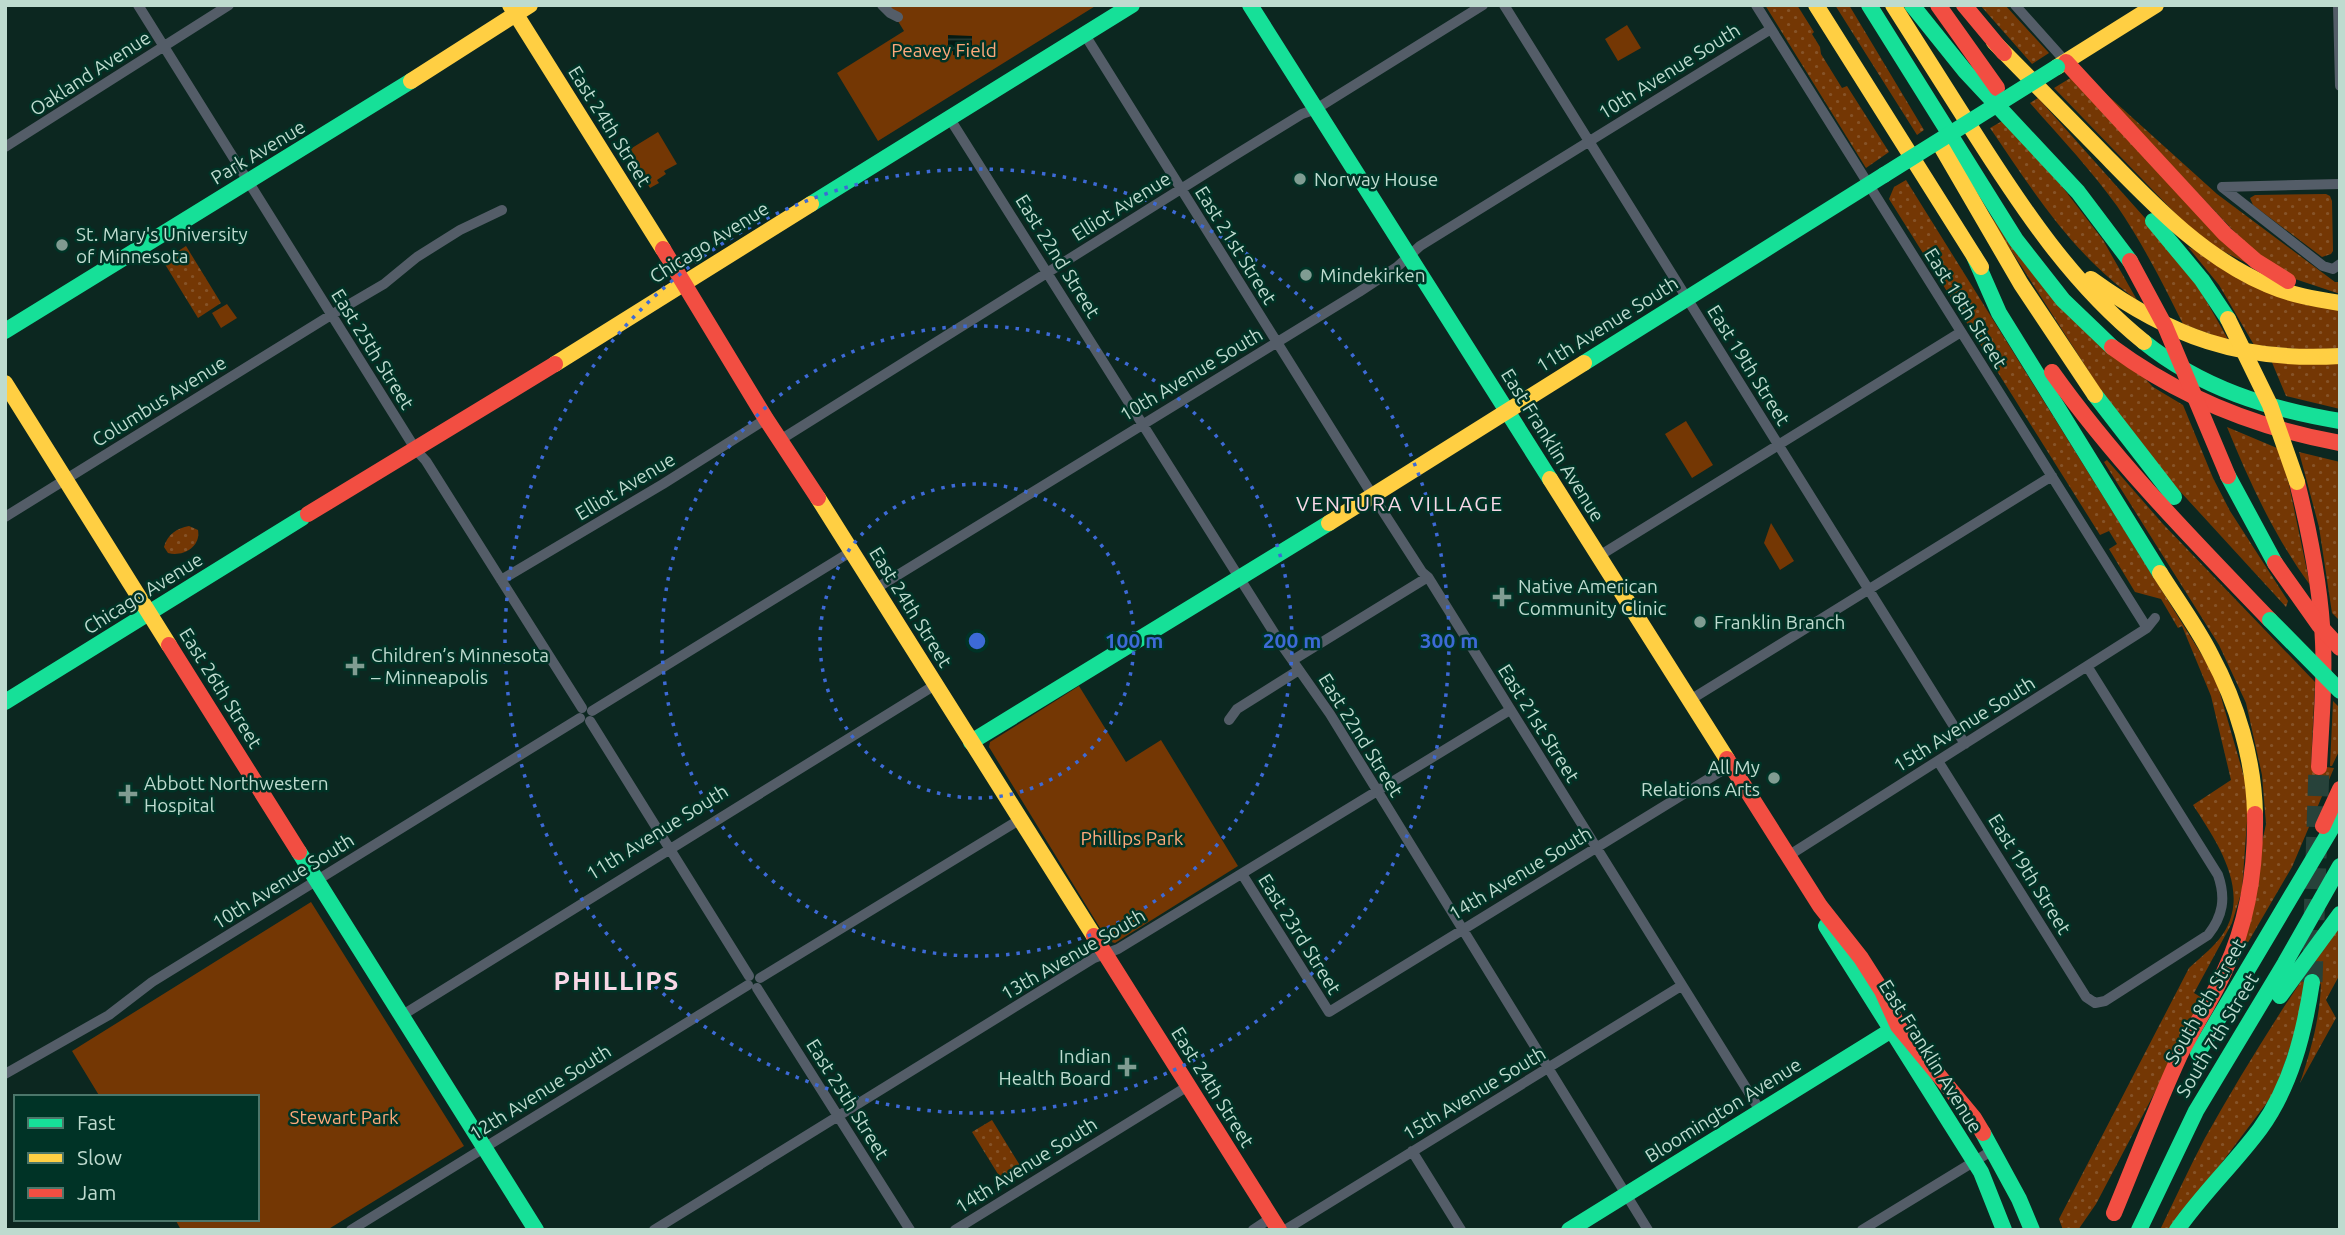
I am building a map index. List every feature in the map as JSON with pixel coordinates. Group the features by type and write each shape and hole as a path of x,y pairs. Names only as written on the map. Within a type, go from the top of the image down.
{"main road":[{"name":"Park Avenue","path":"5,331 249,182 512,10 530,5"},
{"name":"Chicago Avenue","path":"5,702 1132,5"},
{"name":"East Franklin Avenue","path":"1250,5 1820,906 1832,938 1894,1029 1987,1185 2004,1230"},
{"path":"1816,5 1973,256 2079,409 2193,540 2340,691"},
{"path":"1869,5 1996,211 2045,280 2089,327 2157,381 2182,396 2258,435 2340,457"},
{"path":"1893,5 2013,195 2064,266 2090,295 2129,329 2188,372 2221,388 2286,412 2340,421"},
{"path":"1912,5 1959,64 2078,192 2130,261"},
{"path":"1938,5 1999,90 2104,218 2165,326 2228,476 2249,518 2275,563 2319,625 2340,649"},
{"path":"1964,5 2177,248 2228,319 2270,405 2297,482 2310,538 2322,629 2319,767"},
{"name":"11th Avenue South","path":"971,742 1373,496 2156,5"},
{"name":"East 24th Street","path":"512,10 766,419 852,551 1275,1224"},
{"path":"1994,42 2185,234 2235,268 2272,287 2317,301 2340,303"},
{"path":"2061,64 2078,73 2240,249 2283,278 2340,298"},
{"path":"1907,66 1929,125 1985,227 2050,332 2120,433 2211,542 2270,620"},
{"path":"1982,146 2066,254 2090,278 2128,305 2192,338 2229,350 2291,359 2340,356"},
{"path":"1973,256 1999,313 2214,661 2234,704 2254,784 2256,848 2250,900 2241,931 2226,969 2180,1055 2106,1230"},
{"path":"2138,365 2184,393 2236,416 2294,434 2340,443"},
{"name":"East 26th Street","path":"5,383 536,1230"},
{"path":"2292,891 2340,789"},
{"name":"South 8th Street","path":"2114,1213 2204,1042 2340,814"},
{"name":"South 7th Street","path":"2139,1230 2196,1111 2340,866"},
{"path":"2196,1111 2340,914"},
{"path":"2177,1230 2209,1187 2253,1138 2276,1104 2299,1050 2307,1020 2312,982"},
{"name":"East Franklin Avenue","path":"1894,1029 1964,1104 1993,1150 2032,1230"},
{"name":"Bloomington Avenue","path":"1569,1230 1894,1029"}],"street":[{"name":"East 25th Street","path":"138,5 910,1230"},
{"name":"Oakland Avenue","path":"5,147 229,5"},
{"path":"882,5 898,17"},
{"name":"Elliot Avenue","path":"780,440 1302,114 1316,109 1483,5"},
{"name":"East 19th Street","path":"1504,5 1965,744"},
{"name":"East 18th Street","path":"1756,5 2147,628"},
{"path":"2015,5 2061,64"},
{"path":"2338,5 2340,86"},
{"name":"10th Avenue South","path":"875,589 1359,292 1410,257 1420,246 1771,29"},
{"name":"East 21st Street","path":"1085,34 1373,496 1422,572 1428,577 1761,1112"},
{"name":"East 22nd Street","path":"950,119 1283,647 1330,714 1648,1230"},
{"path":"2336,266 2323,265 2222,187 2340,184"},
{"name":"Columbus Avenue","path":"5,517 384,284 417,257 460,230 502,210"},
{"path":"1599,556 1961,332"},
{"name":"Elliot Avenue","path":"501,580 766,419"},
{"path":"1690,700 2052,476"},
{"name":"10th Avenue South","path":"5,1074 109,1015 152,982 852,551"},
{"path":"1229,720 1237,709 1296,665 1428,577"},
{"name":"15th Avenue South","path":"1788,856 2147,628 2155,618"},
{"name":"East 19th Street","path":"1938,761 2086,997 2095,1003 2105,1001 2208,935 2222,912 2223,900 2222,888 2212,866 2087,666"},
{"name":"11th Avenue South","path":"401,1016 935,685"},
{"name":"13th Avenue South","path":"654,1230 1094,958 1118,949 1510,710"},
{"name":"14th Avenue South","path":"1329,1012 1731,765"},
{"name":"12th Avenue South","path":"351,1230 1019,820"},
{"name":"East 23rd Street","path":"1241,874 1329,1012"},
{"name":"15th Avenue South","path":"1285,1230 1681,986"},
{"name":"14th Avenue South","path":"955,1230 1188,1086"},
{"path":"1862,1230 1993,1150"},
{"path":"1412,1151 1461,1230"},
{"path":"1253,1230 1275,1224"}],"green space":[{"name":"Peavey Field","path":"888,5 1097,5 878,141 837,73 904,31"},
{"path":"1765,5 1797,5 1814,32 1812,34 1821,54 1842,88 1847,86 1889,152 1866,168"},
{"path":"1835,5 1849,5 1924,130 1917,135"},
{"path":"1980,5 2005,5 2049,53 2032,64"},
{"path":"1627,25 1641,48 1618,61 1605,39"},
{"path":"2072,77 2256,268 2201,240 2054,88"},
{"path":"2094,83 2217,194 2335,282 2340,282 2340,294 2289,277 2263,262"},
{"path":"2038,98 2161,236 2191,274 2229,341 2183,324 2144,249 2117,206 2030,103"},
{"path":"2004,120 2064,189 2103,240 2137,300 2093,263 2039,198 1990,128"},
{"path":"658,132 677,164 664,171 666,174 657,180 659,183 650,188 627,151"},
{"path":"1906,180 2215,676 2249,794 2242,890 2232,923 2194,993 2204,999 2096,1204 2078,1230 2063,1230 2059,1219 2189,968 2219,940 2232,913 2234,897 2226,864 2193,805 2231,780 2211,696 2182,626 2178,628 2161,599 2135,592 2109,549 2117,544 2109,531 2100,535 1889,199 1894,187"},
{"path":"2326,194 2332,201 2333,251 2322,257 2253,205 2250,198 2255,195"},
{"path":"1987,213 2153,387 2183,405 2213,478 2230,511 2288,601 2286,607 2133,440"},
{"path":"186,246 221,303 198,318 163,261"},
{"path":"2188,247 2340,311 2340,348 2308,350 2254,345 2219,285"},
{"path":"227,304 237,318 221,328 212,313"},
{"path":"2271,360 2340,360 2340,409 2286,396"},
{"path":"1686,421 1713,465 1692,478 1665,434"},
{"path":"2227,427 2277,448 2287,475 2310,585 2285,548 2264,509"},
{"path":"2299,452 2340,462 2340,621 2332,613 2319,527"},
{"path":"2107,460 2163,524 2315,682 2311,765 2334,768 2292,867 2236,963 2266,824 2262,775 2246,703 2219,645 2104,462"},
{"path":"1771,523 1794,561 1780,570 1764,543"},
{"path":"189,526 198,530 194,546 185,552 168,553 164,547 170,536 180,528"},
{"name":"Phillips Park","path":"1079,686 1126,762 1161,740 1238,866 1115,943 1108,941 989,747 990,742"},
{"path":"2333,701 2340,708 2340,749 2330,766"},
{"name":"Stewart Park","path":"311,902 464,1146 327,1230 181,1230 176,1221 259,1221 259,1095 99,1095 72,1051"},
{"path":"2340,925 2340,974 2326,1000 2336,1018 2300,1083 2314,1034 2321,983 2300,1018 2275,1092 2171,1230 2160,1230 2199,1149 2236,1083"},
{"path":"992,1120 1021,1167 1001,1179 972,1132"}],"shaded area":[{"path":"948,35 972,36 972,52 966,52 966,55 959,57 953,55 953,51 948,51"}],"tunnel":[{"path":"2312,982 2319,767"}],"traffic: fast":[{"path":"811,204 1132,5"},
{"path":"1250,5 1550,479"},
{"path":"1869,5 2016,240 2063,300 2112,347"},
{"path":"1912,5 1965,71 2078,192 2130,261"},
{"path":"1884,175 2057,67"},
{"path":"5,331 411,81"},
{"path":"1584,363 1884,175"},
{"path":"2153,221 2202,280 2228,319"},
{"path":"1974,256 1999,313 2160,573"},
{"path":"2144,342 2189,372 2236,394 2287,410 2340,421"},
{"path":"2095,395 2174,497"},
{"path":"2228,476 2275,563"},
{"path":"5,702 302,518"},
{"path":"971,742 1329,523"},
{"path":"2270,620 2340,691"},
{"path":"2198,1053 2340,814"},
{"path":"299,852 536,1230"},
{"path":"2139,1230 2196,1111 2340,866"},
{"path":"2280,996 2340,914"},
{"path":"1826,926 1981,1172 2004,1230"},
{"path":"2177,1230 2250,1142 2271,1112 2295,1059 2312,982"},
{"path":"1569,1230 1898,1026"},
{"path":"1983,1133 2019,1199 2032,1230"}],"traffic: slow":[{"path":"510,5 663,249"},
{"path":"411,81 530,5"},
{"path":"1816,5 1981,267"},
{"path":"1893,5 1991,160 2050,244 2094,295 2144,342"},
{"path":"2057,67 2156,5"},
{"path":"1994,42 2137,188 2198,243 2243,273 2268,285 2294,294 2340,303"},
{"path":"1942,148 2021,284 2095,395"},
{"path":"555,364 811,204"},
{"path":"2091,279 2150,316 2208,342 2270,355 2340,356"},
{"path":"2228,319 2270,405 2297,482"},
{"path":"1329,523 1584,363"},
{"path":"5,383 169,645"},
{"path":"1550,479 1727,759"},
{"path":"818,498 1094,936"},
{"path":"2160,573 2193,624 2229,692 2247,753 2255,814"}],"traffic: jam":[{"path":"1938,5 1997,88"},
{"path":"1964,5 2004,53"},
{"path":"2066,62 2225,234 2256,261 2288,281"},
{"path":"663,249 766,419 818,498"},
{"path":"2130,261 2165,326 2228,476"},
{"path":"2112,347 2165,381 2220,408 2279,429 2340,443"},
{"path":"308,514 555,364"},
{"path":"2052,372 2129,469 2270,620"},
{"path":"2297,482 2314,561 2322,622 2319,767"},
{"path":"2275,563 2319,625 2340,648"},
{"path":"169,645 299,852"},
{"path":"1727,759 1820,906 1861,958 1882,991 1898,1026 1974,1118 1983,1133"},
{"path":"2323,826 2340,789"},
{"path":"2114,1213 2180,1055 2214,992 2240,933 2252,874 2255,814"},
{"path":"1094,936 1279,1230"}],"place":[{"name":"Norway House","path":"1300,179"},
{"name":"St. Mary's University of Minnesota","path":"62,245"},
{"name":"Mindekirken","path":"1306,275"},
{"name":"Native American Community Clinic","path":"1502,597"},
{"name":"Franklin Branch","path":"1700,622"},
{"name":"Children’s Minnesota – Minneapolis","path":"355,666"},
{"name":"All My Relations Arts","path":"1774,778"},
{"name":"Abbott Northwestern Hospital","path":"128,794"},
{"name":"Indian Health Board","path":"1127,1067"}],"district":[{"name":"VENTURA VILLAGE","path":"1400,504"},
{"name":"PHILLIPS","path":"617,981"}]}
